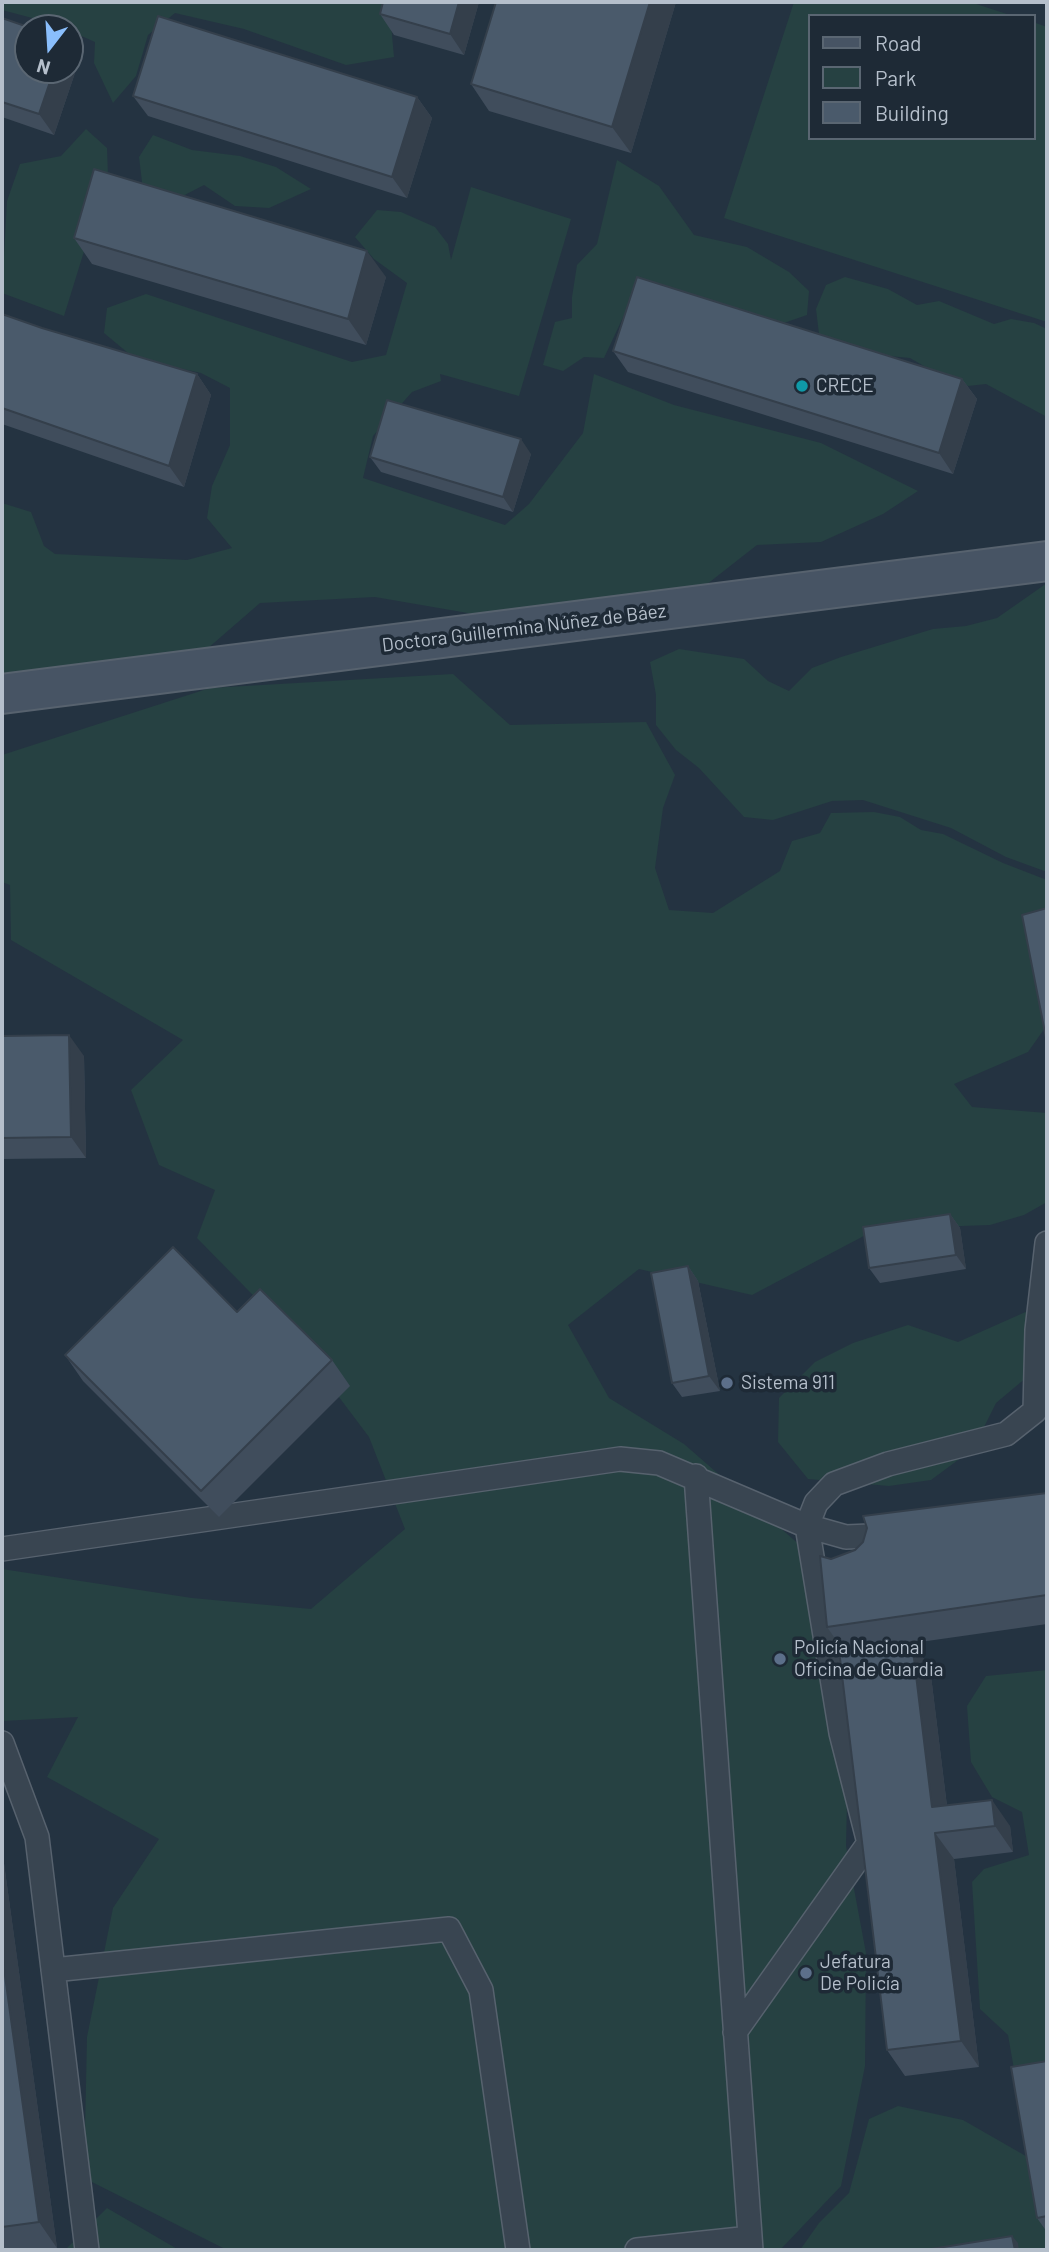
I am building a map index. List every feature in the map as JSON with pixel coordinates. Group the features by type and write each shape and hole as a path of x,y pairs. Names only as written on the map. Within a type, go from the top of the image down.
{"street":[{"name":"Doctora Guillermina Núñez de Báez","path":"2,694 1047,561"}],"lane":[{"path":"735,2032 869,1843 841,1733 807,1526 816,1503 834,1484 888,1464 1006,1434 1035,1411 1037,1330 1047,1242"},
{"path":"2,1549 620,1459 659,1463 696,1476 807,1526 846,1537 919,1532"},
{"path":"637,2250 750,2244 696,1476"},
{"path":"2,1743 37,1837 87,2250"},
{"path":"53,1970 449,1929 481,1990 518,2250"}],"green space":[{"path":"2,2 389,2 394,57 346,65 244,29 175,13 148,35 136,76 113,103 94,63 95,42 84,37 84,14 17,14 2,10"},
{"path":"794,2 970,2 1007,14 808,14 808,140 1035,140 1035,23 1047,27 1047,322 724,218"},
{"path":"86,129 107,148 108,174 64,316 2,293 7,201 20,164 61,156"},
{"path":"153,135 192,150 240,156 276,167 311,189 269,208 235,206 204,185 175,200 143,190 139,157"},
{"path":"617,160 659,186 694,235 747,247 789,272 809,291 807,315 781,324 633,296 604,358 584,357 563,371 543,365 555,322 572,318 577,265 597,244"},
{"path":"471,187 571,219 519,396 440,374 441,381 412,392 373,436 363,478 505,525 529,504 583,433 594,374 674,405 821,443 918,491 883,514 821,542 757,545 651,628 549,627 375,597 260,603 192,662 2,702 2,503 31,512 44,546 55,554 187,560 232,548 207,518 212,486 230,445 230,388 201,373 134,358 104,333 107,308 146,294 352,362 386,355 407,283 374,259 355,237 377,210 401,212 435,227 448,244 451,260"},
{"path":"845,277 888,289 917,305 939,301 994,324 1011,319 1034,323 1047,329 1047,417 986,384 968,386 948,380 910,358 878,355 819,334 816,309 826,285"},
{"path":"1047,583 1047,872 1006,857 951,828 863,800 832,801 773,820 744,817 699,768 676,750 656,725 656,695 650,662 679,649 744,659 768,681 789,691 812,668 841,657 933,629 966,626 997,618"},
{"path":"453,674 510,725 646,722 675,775 663,808 655,868 669,910 713,913 780,871 792,841 820,833 831,813 874,812 900,817 921,830 943,834 1003,863 1047,880 1047,1025 1028,1052 954,1084 972,1107 1047,1113 1047,1202 1024,1215 990,1225 877,1229 752,1295 639,1269 568,1325 609,1398 684,1444 833,1574 849,1711 846,1846 866,1953 865,2066 841,2186 780,2250 227,2250 84,2178 87,2037 113,1908 159,1839 47,1777 78,1717 2,1721 2,1569 192,1598 311,1609 405,1529 369,1437 293,1336 197,1238 215,1190 159,1165 131,1090 183,1040 11,940 10,885 2,882 2,755 210,688"},
{"path":"1030,1310 1033,1372 996,1403 973,1449 931,1480 889,1486 808,1479 778,1442 779,1398 815,1362 853,1343 908,1325 958,1342"},
{"path":"1047,1670 1047,2099 1015,2075 1008,2035 980,2009 972,1882 984,1869 1029,1855 1022,1812 992,1797 971,1762 967,1706 986,1676"},
{"path":"898,2106 963,2120 1031,2159 1047,2189 1047,2250 800,2250 819,2223 849,2193 869,2119"},
{"path":"107,2208 179,2250 65,2250"}],"building":[{"path":"383,2 459,2 450,34 380,14"},
{"path":"496,2 650,2 612,127 471,84"},
{"path":"158,16 417,97 392,177 133,96"},
{"path":"2,18 14,22 14,84 49,84 39,114 2,102"},
{"path":"94,169 367,251 348,319 74,238"},
{"name":"CRECE","path":"637,277 962,379 939,453 613,351"},
{"path":"2,314 197,374 169,466 2,408"},
{"path":"387,400 521,439 503,497 370,457"},
{"path":"1047,908 1047,1043 1022,915"},
{"path":"69,1035 71,1137 2,1138 2,1036"},
{"path":"950,1214 956,1255 869,1268 863,1227"},
{"path":"173,1247 237,1312 260,1289 332,1360 201,1491 65,1355"},
{"path":"688,1266 709,1376 672,1383 651,1273"},
{"path":"1047,1493 1047,1595 827,1627 820,1556 831,1559 855,1550 863,1542 867,1528 863,1516"},
{"path":"912,1642 932,1807 992,1800 995,1826 935,1833 961,2041 887,2050 839,1650"},
{"path":"2,1954 39,2222 2,2227"},
{"path":"1047,2061 1047,2216 1037,2218 1011,2067"},
{"path":"1012,2236 1015,2250 925,2250"}],"place":[{"name":"CRECE","path":"802,386"},
{"name":"Sistema 911","path":"727,1383"},
{"name":"Policía Nacional Oficina de Guardia","path":"780,1659"},
{"name":"Jefatura De Policía","path":"806,1973"}]}
